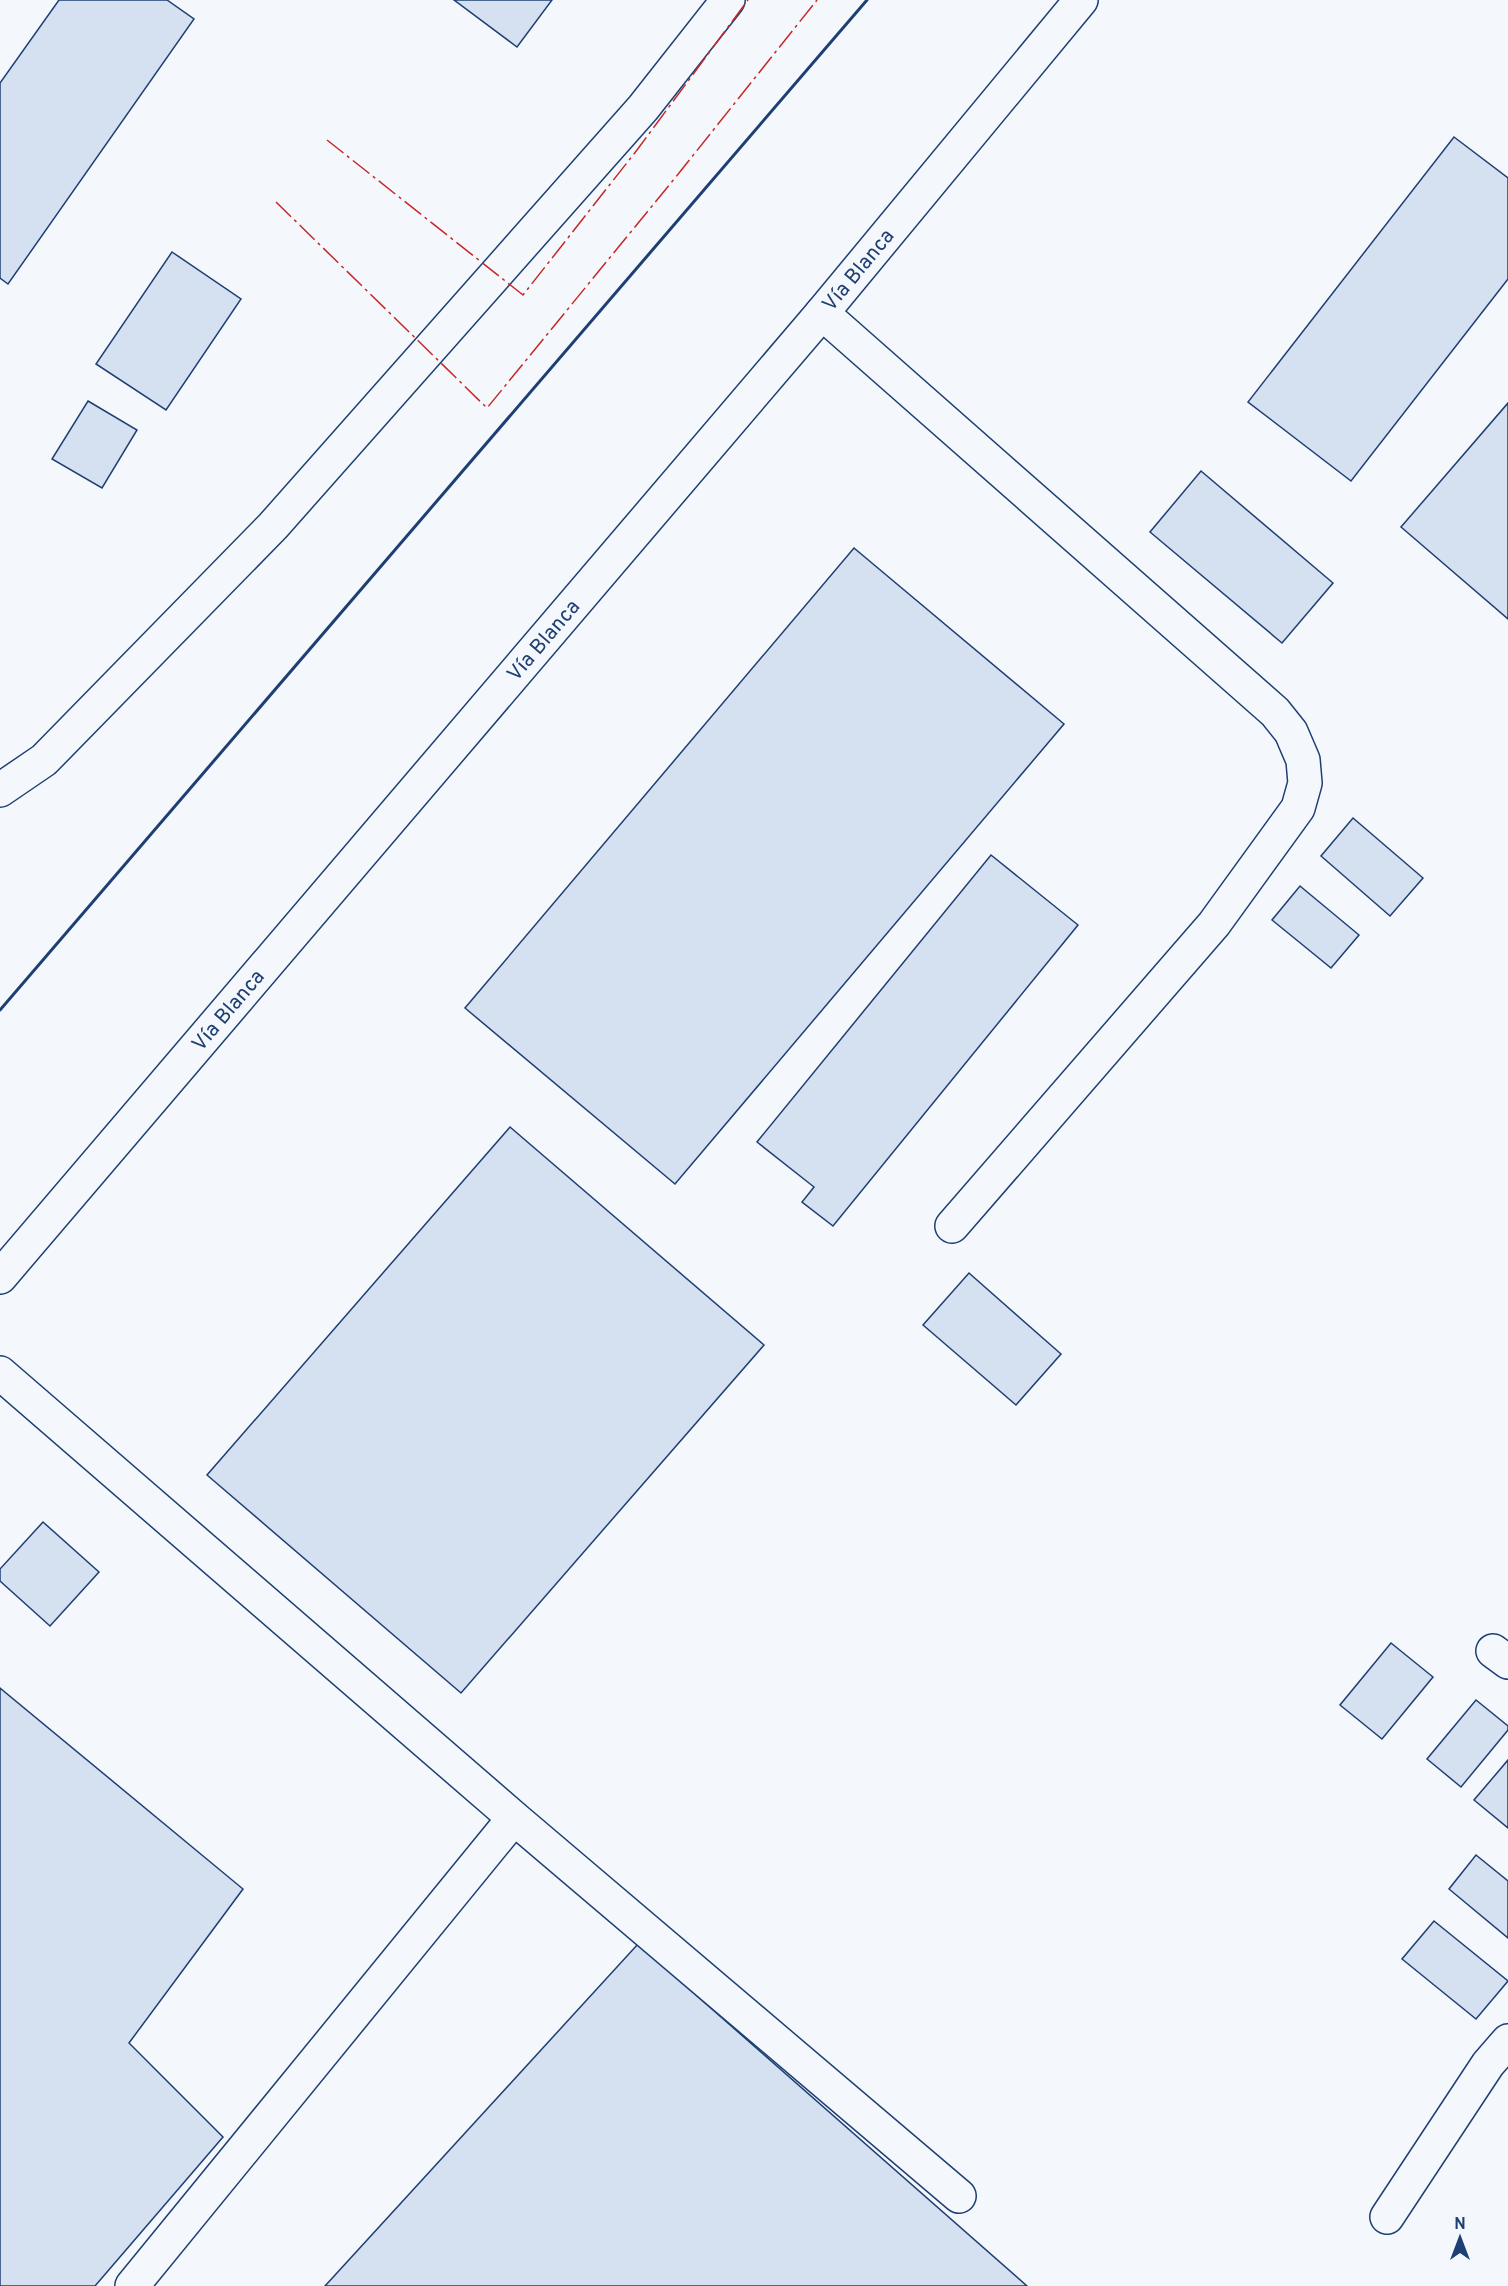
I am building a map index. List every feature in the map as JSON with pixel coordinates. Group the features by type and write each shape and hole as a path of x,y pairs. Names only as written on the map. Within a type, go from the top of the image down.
{"main road":[{"path":"0,790 44,760 273,526 643,108 728,0"},
{"name":"Vía Blanca","path":"0,1276 822,313 1081,0"},
{"path":"822,313 1275,712 1291,732 1303,759 1305,783 1298,808 1214,924 952,1226"},
{"path":"0,1373 514,1818 958,2196"},
{"path":"132,2286 514,1818"},
{"path":"1387,2217 1488,2064 1508,2041"}],"building":[{"path":"59,0 167,0 194,19 8,284 0,278 0,83"},
{"path":"454,0 552,0 517,47"},
{"path":"1454,137 1508,178 1508,279 1351,481 1248,402"},
{"path":"172,252 241,299 166,410 96,364"},
{"path":"88,401 137,430 102,488 52,459"},
{"path":"1508,403 1508,619 1401,527"},
{"path":"1201,471 1333,583 1282,643 1150,532"},
{"path":"854,548 1064,724 675,1184 465,1008"},
{"path":"1353,818 1423,878 1390,916 1321,856"},
{"path":"991,855 1078,925 833,1226 802,1202 814,1187 757,1142"},
{"path":"1300,886 1359,935 1331,968 1272,920"},
{"path":"510,1127 764,1345 461,1693 207,1475"},
{"path":"969,1273 1061,1354 1016,1405 923,1325"},
{"path":"43,1522 99,1572 50,1626 0,1581 0,1569"},
{"path":"1391,1643 1433,1677 1382,1739 1340,1705"},
{"path":"0,1688 243,1889 129,2043 223,2137 95,2286 0,2286"},
{"path":"1476,1700 1508,1726 1508,1730 1461,1787 1427,1759"},
{"path":"1508,1760 1508,1828 1474,1800"},
{"path":"1476,1855 1508,1881 1508,1938 1449,1889"},
{"path":"1434,1921 1508,1981 1476,2019 1402,1959"},
{"path":"638,1944 1027,2286 325,2286"}],"wall":[{"path":"0,1010 867,0"}],"power":[{"path":"327,140 523,295 637,150 748,0"},
{"path":"276,202 487,408 817,0"}]}
